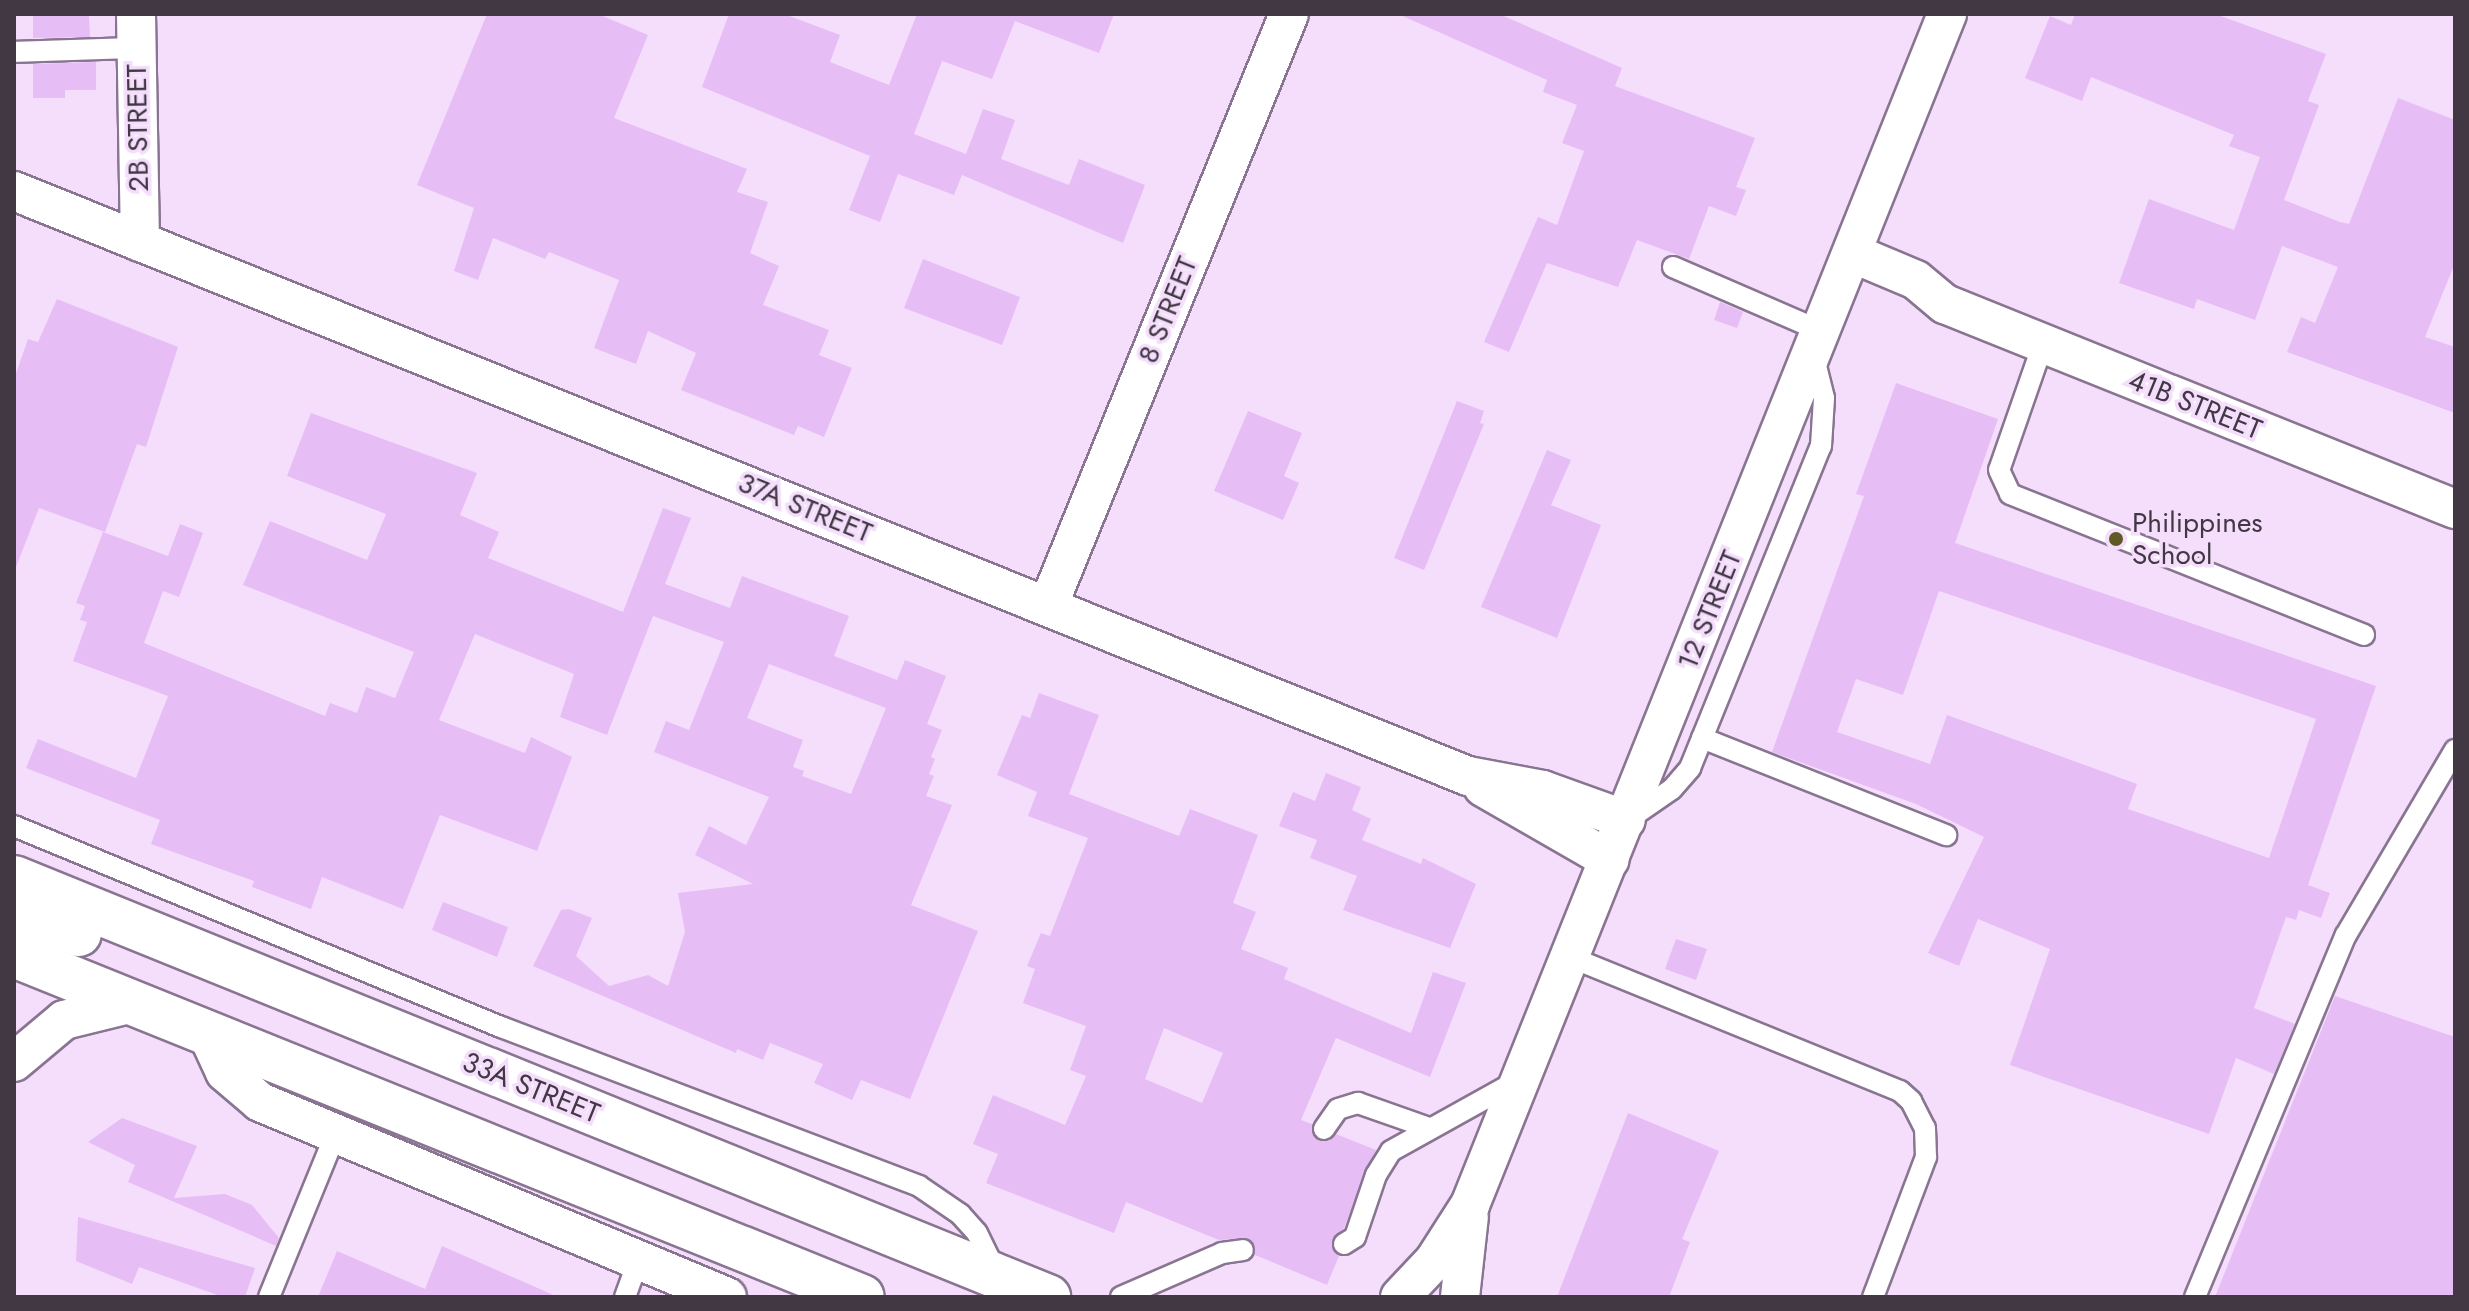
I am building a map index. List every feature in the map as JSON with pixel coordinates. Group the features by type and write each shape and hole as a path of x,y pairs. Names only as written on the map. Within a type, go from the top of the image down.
{"street":[{"name":"8 STREET","path":"1048,606 1289,14"},
{"name":"12 STREET","path":"1400,1297 1434,1261 1470,1205 1947,14"},
{"name":"2B STREET","path":"137,31 140,242"},
{"name":"37A STREET","path":"14,191 1468,776 1610,860"},
{"name":"41B STREET","path":"1848,264 1916,280 1934,300 2455,509"},
{"name":"37A STREET","path":"1468,776 1543,790 1626,820"},
{"name":"33A STREET","path":"14,878 1048,1297"},
{"path":"14,917 40,919 305,1017 374,1024"},
{"path":"14,955 862,1297"},
{"path":"14,1062 64,1020 133,1003"},
{"path":"207,1033 214,1055 240,1089 335,1135 727,1297"},
{"name":"12 STREET","path":"1460,1297 1470,1205"}],"lane":[{"path":"14,52 137,31"},
{"path":"1626,820 1682,779 1702,738 1821,446 1824,398 1817,342 1673,267"},
{"path":"2043,344 1999,470 2010,494 2364,635"},
{"path":"1702,738 1946,835"},
{"path":"2195,1297 2346,935 2455,750"},
{"path":"14,826 501,1027 919,1186 968,1223 998,1278"},
{"path":"1570,957 1900,1091 1911,1101 1925,1128 1926,1157 1873,1297"},
{"path":"1344,1244 1355,1237 1382,1162 1399,1144 1521,1080"},
{"path":"1324,1129 1338,1109 1358,1103 1429,1128"},
{"path":"269,1297 335,1135"},
{"path":"1121,1297 1222,1253 1243,1250"},
{"path":"625,1297 638,1262"}],"building":[{"path":"33,14 89,14 90,37 33,38"},
{"path":"487,14 598,14 648,35 614,118 747,169 737,192 768,202 750,253 779,266 763,305 829,330 819,355 852,368 824,437 798,426 794,435 681,390 696,353 648,331 636,364 594,348 619,280 549,252 545,259 493,238 478,280 454,271 474,208 417,185"},
{"path":"729,14 784,14 840,35 830,62 889,85 917,14 1114,14 1099,53 1015,21 992,79 942,61 914,134 966,154 983,109 1015,120 1001,159 1069,185 1079,159 1145,185 1123,243 962,175 954,195 898,174 880,222 849,210 870,156 702,87"},
{"path":"1398,14 1499,14 1622,68 1615,86 1755,138 1736,187 1746,190 1736,216 1709,206 1689,259 1637,240 1618,287 1547,263 1509,352 1484,342 1538,217 1557,225 1584,151 1562,143 1577,105 1543,92 1547,80"},
{"path":"2075,14 2215,14 2326,54 2308,101 2319,105 2284,200 2340,222 2349,224 2398,98 2455,120 2455,263 2425,337 2455,347 2455,413 2287,352 2301,317 2315,323 2338,267 2282,246 2255,320 2197,299 2194,309 2119,283 2149,199 2234,230 2260,157 2229,146 2234,135 2091,77 2082,101 2025,78 2050,16 2071,25"},
{"path":"96,62 96,90 65,90 65,98 33,98 33,64"},
{"path":"923,259 1020,297 1002,345 904,308"},
{"path":"57,299 178,347 146,447 137,444 105,532 39,508 16,567 14,379 28,339 38,342"},
{"path":"1720,302 1743,312 1737,328 1714,320"},
{"path":"1896,383 1998,419 1955,543 2376,686 2308,885 2330,893 2321,918 2299,910 2296,920 2286,917 2254,1008 2295,1024 2274,1074 2236,1058 2209,1134 2010,1065 2050,949 1978,919 1959,966 1928,953 1984,837 1916,804 1772,752 1864,496 1856,494","holes":["1939,591 2316,719 2269,858 2128,809 2137,784 1947,715 1930,764 1837,732 1856,679 1903,695"]},
{"path":"1457,401 1484,411 1480,423 1484,424 1424,570 1394,558"},
{"path":"1248,411 1302,433 1284,476 1299,483 1283,520 1214,491"},
{"path":"311,413 477,473 460,515 499,532 488,558 623,612 663,508 691,518 665,584 730,608 742,576 849,616 834,656 897,680 905,660 946,676 927,724 942,730 931,757 935,759 929,774 934,776 926,796 952,805 911,905 978,931 910,1099 861,1080 852,1100 814,1083 823,1064 770,1043 763,1060 737,1049 736,1053 533,966 561,910 569,909 592,918 576,956 609,986 648,975 668,986 685,932 678,893 753,884 695,855 709,826 746,845 769,797 654,752 666,721 689,730 724,642 653,616 607,735 560,717 574,674 475,634 439,720 525,753 531,737 572,757 537,851 440,815 403,909 322,877 311,909 252,887 254,881 151,844 160,820 26,768 38,739 136,778 168,696 73,661 87,622 80,620 85,606 76,603 103,532 168,556 180,524 203,533 179,597 163,591 144,643 325,716 330,703 357,713 366,687 395,698 414,652 243,585 270,521 367,560 386,514 287,476","holes":["769,664 886,708 851,794 802,776 804,771 793,767 803,740 747,718"]},
{"path":"1547,450 1571,460 1551,505 1601,525 1557,638 1481,607"},
{"path":"1039,693 1099,715 1069,794 1179,836 1190,809 1258,835 1233,903 1256,912 1241,949 1288,968 1284,979 1411,1033 1433,972 1466,983 1430,1077 1336,1038 1301,1120 1312,1124 1317,1140 1329,1141 1336,1134 1376,1150 1344,1228 1332,1239 1339,1256 1327,1285 1255,1255 1247,1238 1219,1240 1126,1202 1114,1233 986,1183 998,1154 973,1144 993,1095 1065,1125 1086,1076 1070,1070 1086,1026 1023,1003 1035,969 1027,966 1041,933 1050,936 1088,838 1028,816 1037,792 997,775 1022,715 1030,718","holes":["1164,1028 1223,1053 1202,1103 1145,1079"]},
{"path":"1326,773 1361,787 1352,810 1371,819 1362,840 1421,864 1423,858 1476,884 1450,948 1343,910 1357,876 1310,858 1317,840 1279,826 1293,792 1315,801"},
{"path":"443,902 508,927 497,957 432,930"},
{"path":"1676,939 1707,949 1696,980 1665,969"},
{"path":"2335,996 2455,1037 2455,1297 2215,1297"},
{"path":"1628,1113 1719,1151 1682,1239 1690,1242 1669,1297 1557,1297"},
{"path":"122,1118 197,1146 174,1198 225,1194 252,1205 279,1238 276,1246 128,1182 135,1165 88,1142"},
{"path":"78,1217 255,1268 245,1297 223,1297 139,1267 132,1284 76,1261"},
{"path":"442,1246 558,1297 318,1297 337,1251 425,1289"}],"place":[{"name":"Philippines School","path":"2116,539"}]}
